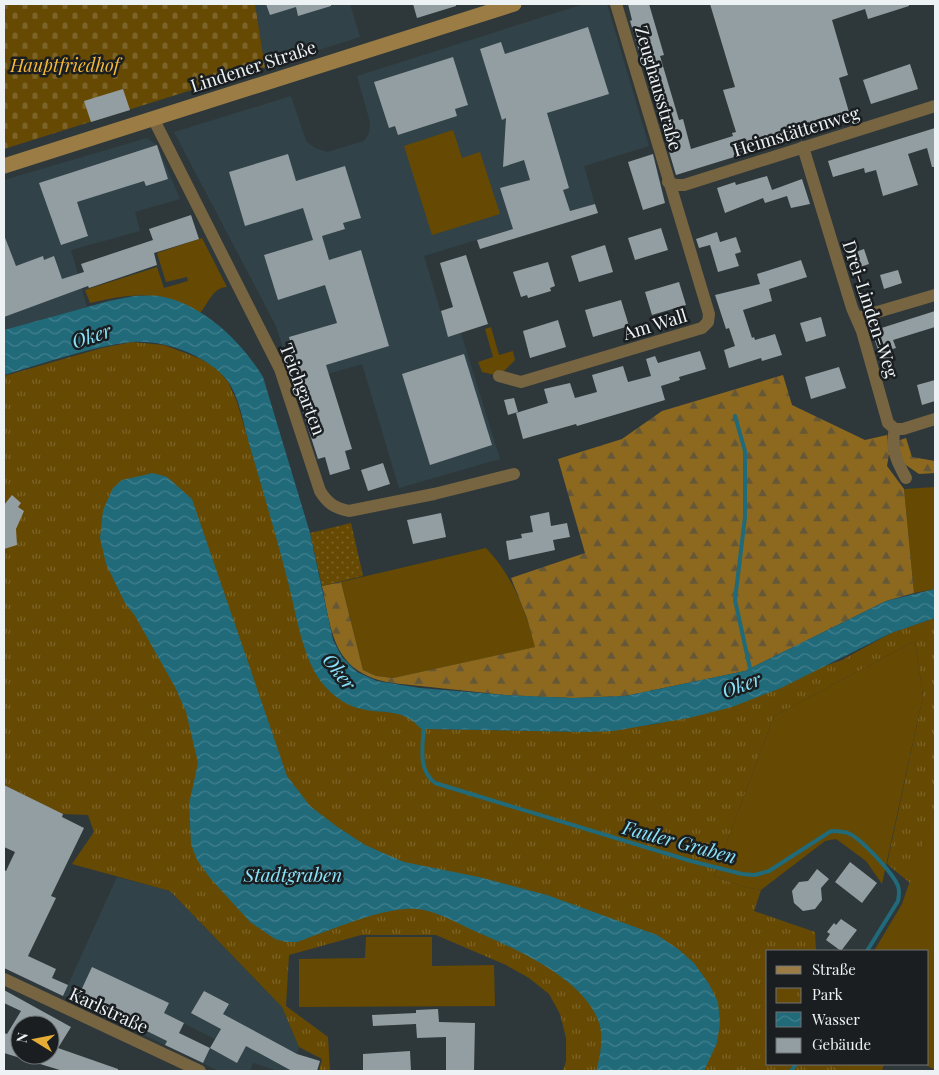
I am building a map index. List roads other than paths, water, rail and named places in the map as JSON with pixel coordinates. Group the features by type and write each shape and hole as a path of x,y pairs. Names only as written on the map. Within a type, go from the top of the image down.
{"main road":[{"name":"Lindener Straße","path":"4,166 514,4"}],"street":[{"name":"Zeughausstraße","path":"616,4 668,182"},
{"name":"Heimstättenweg","path":"668,182 684,185 935,106"},
{"name":"Teichgarten","path":"153,118 280,369 320,491 326,501 336,508 349,511 441,493 514,474"},
{"name":"Drei-Linden-Weg","path":"803,147 888,423 895,429 893,447 906,478"},
{"name":"Am Wall","path":"499,376 521,382 702,328 708,322 709,314 668,182"},
{"path":"857,318 935,296"},
{"path":"895,429 903,429 935,419"},
{"name":"Karlstraße","path":"4,979 200,1071"}],"water":[{"name":"Oker","path":"134,296 155,296 174,300 190,306 205,315 244,350 263,377 310,533 333,640 342,657 357,672 377,681 420,688 505,695 573,698 625,696 745,671 886,601 935,589 935,618 891,633 781,688 732,707 689,718 613,731 428,729 420,728 413,721 399,714 352,706 340,700 325,686 311,665 235,393 227,380 218,371 208,363 184,350 157,343 132,342 67,356 4,375 4,330"},
{"name":"Stadtgraben","path":"153,473 167,477 192,499 287,776 310,806 365,845 404,862 479,877 547,895 657,935 678,949 694,963 709,984 718,1002 720,1023 717,1043 704,1071 596,1071 601,1049 600,1026 592,1009 580,993 546,966 526,955 431,912 417,909 389,911 357,920 297,942 275,939 250,922 210,878 197,860 191,844 189,804 198,763 186,712 175,687 135,616 125,603 106,564 100,538 103,510 113,488 122,480"}],"waterway":[{"name":"Oker","path":"735,416 745,451 745,517 735,600 751,673"},
{"name":"Fauler Graben","path":"424,724 423,764 429,777 435,783 691,861 742,874 755,875 769,871 831,831 850,834 884,865 895,880 899,890 898,901 868,950"},
{"name":"Fauler Graben","path":"791,1071 795,1065"}],"park label":[{"name":"Hauptfriedhof","path":"65,65"}]}
